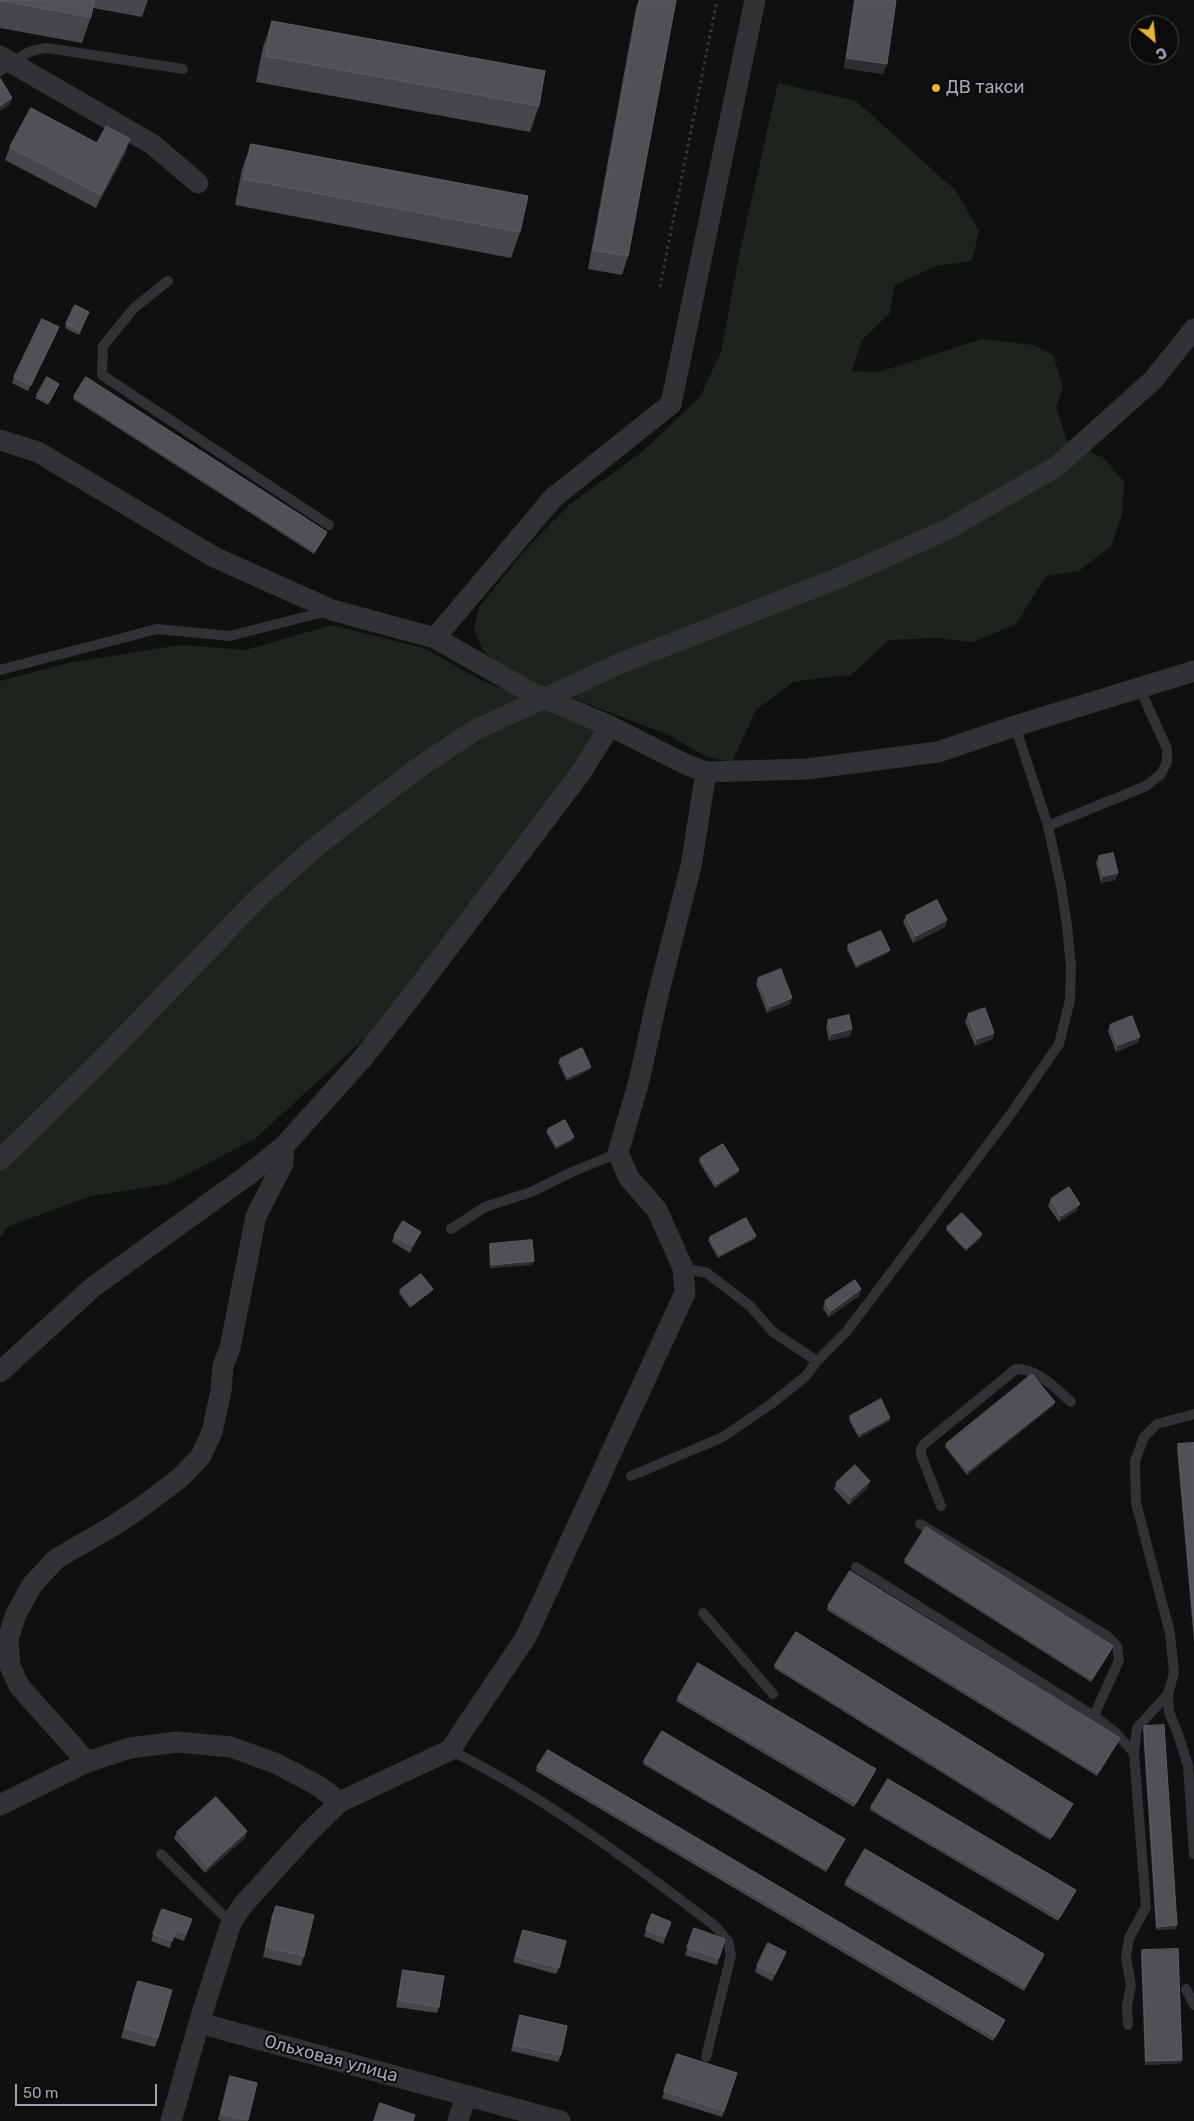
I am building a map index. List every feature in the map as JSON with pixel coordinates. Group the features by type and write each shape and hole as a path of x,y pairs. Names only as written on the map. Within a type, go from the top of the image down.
{"street":[{"path":"435,638 553,498 671,404 755,0"},
{"path":"4,64 152,144 198,183"},
{"path":"0,1160 102,1060 258,898 318,845 400,781 474,730 619,664 839,578 956,524 1056,467 1153,380 1194,329"},
{"path":"0,440 38,452 214,557 332,610 435,638 544,698 610,726 685,764 706,772 807,769 938,752 1014,726 1194,671"},
{"path":"0,1372 93,1287 284,1146 362,1059 414,994 580,774 610,726"},
{"path":"171,2121 199,2023 231,1923 242,1906 310,1831 340,1802 450,1750 526,1637 685,1293 683,1268 657,1210 628,1178 618,1153 639,1081 658,995 691,866 706,772"},
{"path":"87,1762 19,1686 10,1666 8,1639 16,1614 32,1585 56,1559 143,1506 181,1477 201,1456 212,1432 221,1391 223,1366 230,1348 256,1216 283,1164 284,1146"},
{"path":"0,1805 87,1762 130,1748 178,1742 231,1747 275,1763 317,1786 340,1802"},
{"name":"Ольховая улица","path":"199,2023 560,2121"},
{"path":"458,2121 466,2096"}],"lane":[{"path":"4,64 22,54 47,48 183,69"},
{"path":"168,281 134,308 104,346 102,375 329,525"},
{"path":"0,670 158,629 230,636 332,610"},
{"path":"1048,826 1146,786 1161,774 1167,762 1167,749 1140,689"},
{"path":"631,1476 723,1436 771,1404 806,1376 817,1361 847,1331 1010,1115 1058,1044 1070,1000 1071,967 1061,886 1048,826 1014,726"},
{"path":"451,1229 485,1207 531,1192 618,1153"},
{"path":"683,1268 707,1273 750,1306 773,1332 817,1361"},
{"path":"941,1506 921,1455 921,1449 924,1444 1016,1369 1028,1369 1036,1372 1071,1402"},
{"path":"1194,1414 1157,1424 1144,1437 1136,1461 1136,1503 1170,1633 1174,1673 1168,1694 1169,1712 1188,1766 1194,1854"},
{"path":"920,1524 1106,1634 1117,1646 1119,1660 1094,1716"},
{"path":"856,1567 1094,1716 1115,1732 1134,1753"},
{"path":"703,1613 773,1694"},
{"path":"1128,2025 1131,1985 1126,1958 1128,1944 1129,1938 1146,1907 1134,1753 1137,1728 1168,1694"},
{"path":"450,1750 482,1766 588,1833 715,1926 728,1941 731,1955 706,2057"},
{"path":"161,1854 231,1923"},
{"path":"1186,1989 1194,2005"}],"path":[{"path":"660,287 717,0"}],"shaded area":[{"path":"778,83 856,101 956,191 979,231 972,261 935,266 894,286 890,313 862,340 852,371 879,372 982,339 1033,345 1053,355 1063,387 1056,407 1068,443 1102,457 1124,481 1122,514 1111,546 1079,571 1046,576 1016,624 973,642 937,638 889,640 850,676 834,676 793,682 756,710 732,762 707,757 667,734 527,681 500,666 483,650 474,629 479,607 527,548 569,505 642,452 700,397 721,352 740,251"},
{"path":"332,625 424,648 479,679 535,702 608,727 377,1027 256,1138 169,1184 91,1196 9,1226 0,1237 0,681 68,663 180,645 246,650"}],"building":[{"path":"0,0 94,0 91,17"},
{"path":"640,0 676,0 628,256 594,250"},
{"path":"856,0 896,0 887,64 847,58"},
{"path":"272,21 545,71 539,106 266,56"},
{"path":"0,78 12,98 0,106"},
{"path":"31,108 97,143 106,126 130,139 101,195 10,147"},
{"path":"251,144 528,196 520,232 244,179"},
{"path":"75,305 89,312 80,331 66,324"},
{"path":"42,319 59,327 31,385 14,377"},
{"path":"47,377 59,384 49,402 37,395"},
{"path":"86,377 327,532 315,551 74,396"},
{"path":"1113,853 1118,873 1103,876 1099,856"},
{"path":"937,900 947,920 916,936 906,916"},
{"path":"881,931 890,950 857,965 848,945"},
{"path":"781,969 792,998 770,1007 758,978"},
{"path":"985,1008 994,1033 977,1039 968,1014"},
{"path":"849,1015 852,1029 832,1034 828,1020"},
{"path":"1132,1016 1140,1037 1118,1045 1110,1025"},
{"path":"582,1048 591,1067 568,1077 560,1059"},
{"path":"565,1120 574,1137 557,1146 548,1129"},
{"path":"723,1144 739,1170 717,1184 700,1158"},
{"path":"1069,1187 1080,1204 1061,1216 1051,1199"},
{"path":"962,1213 982,1234 967,1248 947,1227"},
{"path":"746,1218 756,1236 720,1255 710,1237"},
{"path":"403,1221 421,1232 412,1246 394,1236"},
{"path":"532,1240 534,1261 492,1265 490,1244"},
{"path":"421,1274 433,1289 412,1305 400,1290"},
{"path":"855,1280 861,1289 831,1311 825,1301"},
{"path":"1032,1374 1055,1402 968,1471 946,1444"},
{"path":"881,1399 890,1418 860,1434 850,1416"},
{"path":"1194,1443 1194,1626 1178,1444"},
{"path":"855,1465 870,1481 851,1498 836,1483"},
{"path":"926,1527 1113,1646 1092,1679 905,1560"},
{"path":"850,1571 1120,1738 1098,1773 828,1606"},
{"path":"796,1632 1073,1804 1052,1837 775,1665"},
{"path":"698,1663 876,1769 856,1803 678,1698"},
{"path":"1164,1725 1177,1925 1157,1927 1144,1726"},
{"path":"662,1731 845,1839 827,1869 644,1761"},
{"path":"548,1750 1005,2020 995,2037 537,1767"},
{"path":"888,1779 1076,1890 1060,1917 871,1807"},
{"path":"216,1797 247,1831 208,1867 177,1832"},
{"path":"865,1849 1044,1954 1025,1987 846,1882"},
{"path":"276,1906 314,1915 304,1956 266,1947"},
{"path":"162,1909 192,1919 186,1934 176,1930 172,1941 153,1934"},
{"path":"652,1914 671,1922 665,1937 646,1930"},
{"path":"694,1928 725,1939 719,1958 687,1948"},
{"path":"523,1930 566,1941 559,1968 516,1956"},
{"path":"768,1943 786,1952 775,1974 757,1966"},
{"path":"1178,1949 1182,2060 1146,2061 1142,1950"},
{"path":"403,1970 444,1976 439,2007 399,2000"},
{"path":"138,1981 172,1990 158,2038 125,2028"},
{"path":"520,2015 567,2026 561,2055 514,2045"},
{"path":"677,2054 737,2073 724,2111 664,2091"},
{"path":"230,2076 257,2083 248,2120 221,2114"},
{"path":"380,2103 415,2115 413,2121 374,2121"}],"place":[{"name":"ДВ такси","path":"936,88"}]}
